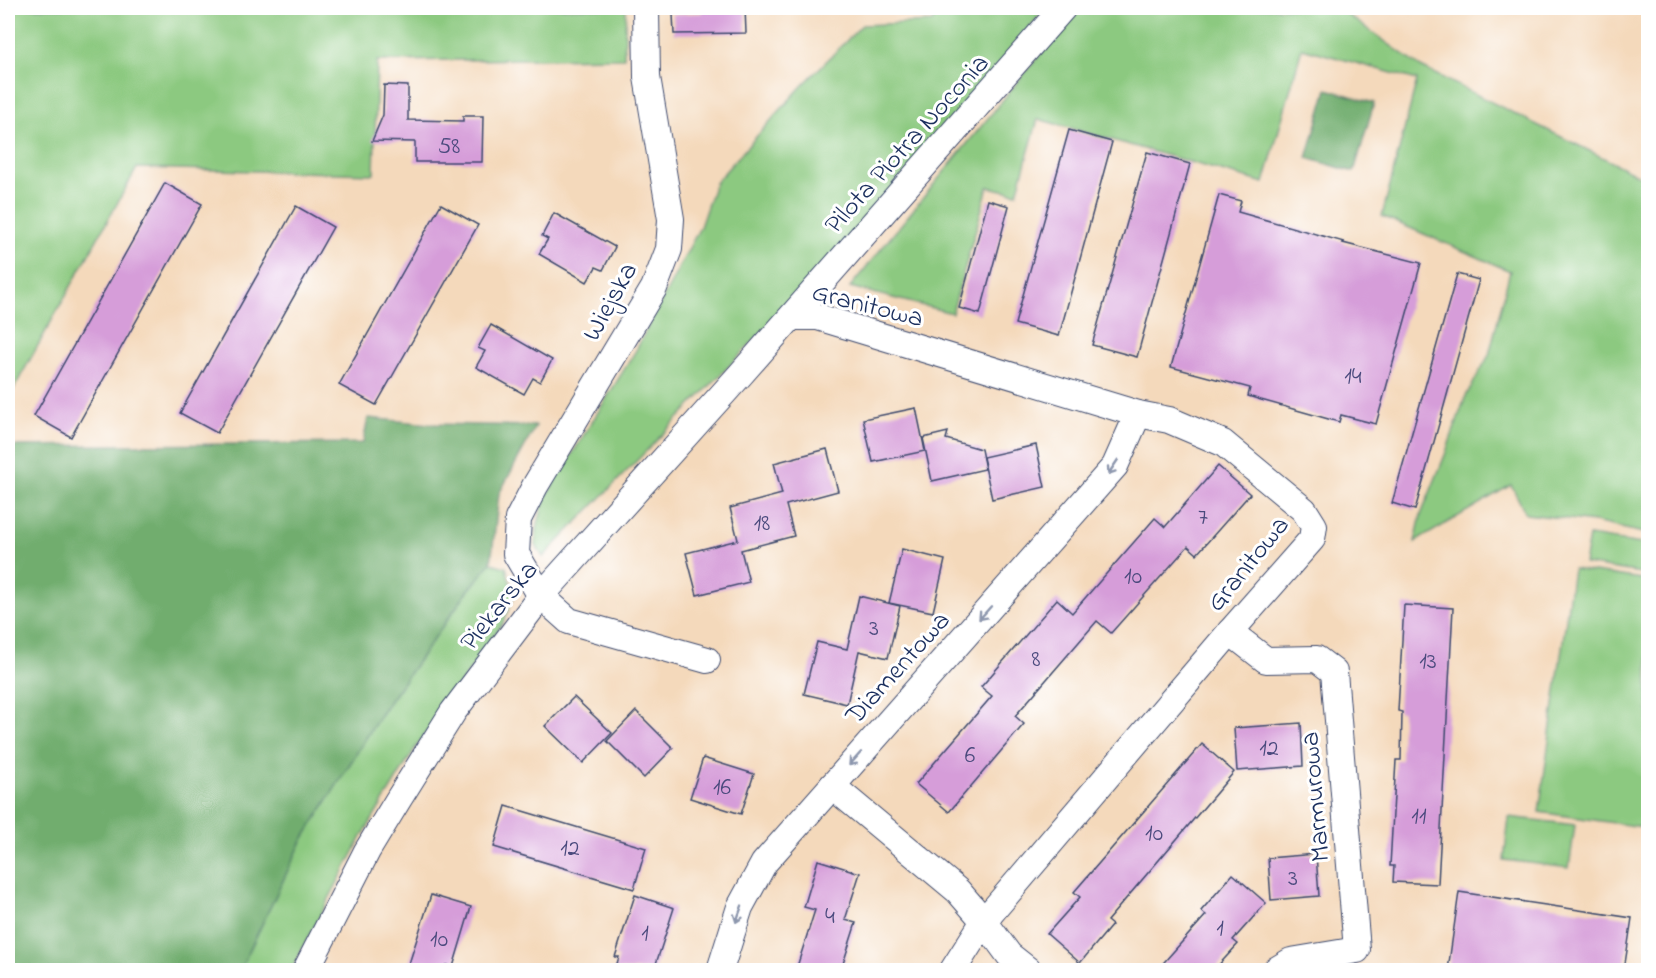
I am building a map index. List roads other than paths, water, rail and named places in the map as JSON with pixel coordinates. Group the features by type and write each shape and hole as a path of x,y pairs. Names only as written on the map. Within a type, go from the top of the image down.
{"street":[{"name":"Wiejska","path":"646,8 647,77 671,219 669,249 654,288 535,486 518,519 516,554 541,596 569,621 707,660"},
{"name":"Pilota Piotra Noconia","path":"792,316 1063,8"},
{"name":"Piekarska","path":"306,970 367,851 453,712 541,596 792,316"},
{"name":"Granitowa","path":"792,316 818,317 1138,414 1169,420 1223,443 1304,510 1314,526 1312,539 984,921 953,970"},
{"name":"Diamentowa","path":"720,970 740,907 764,862 1115,466 1138,414"},
{"name":"Marmurowa","path":"1230,632 1266,660 1317,659 1334,672 1357,950 1291,961 1276,970"},
{"path":"832,786 958,891 1010,955 1028,970"}]}
